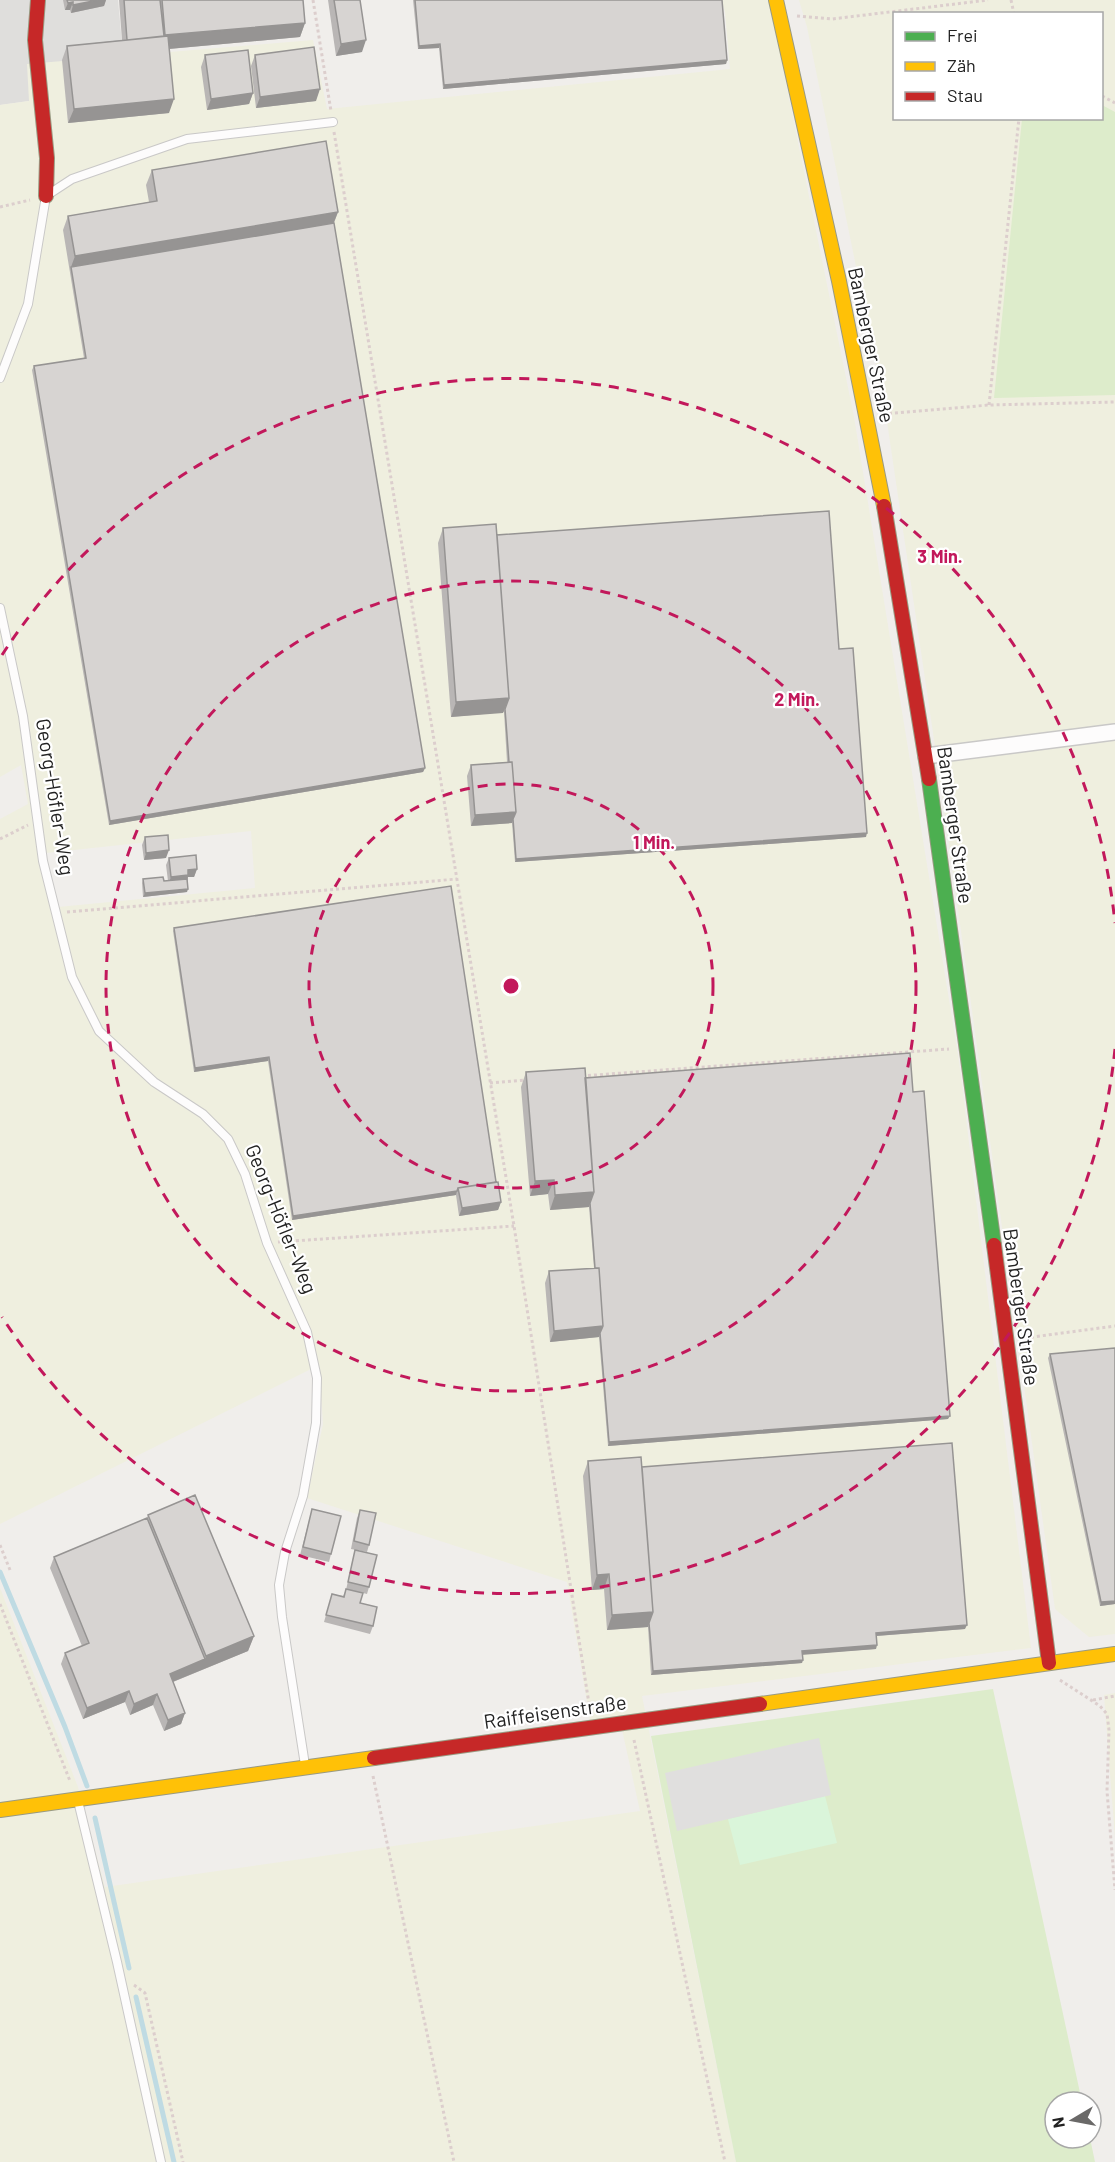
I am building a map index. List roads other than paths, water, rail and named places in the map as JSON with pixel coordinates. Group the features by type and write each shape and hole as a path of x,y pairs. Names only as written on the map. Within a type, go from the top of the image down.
{"street":[{"path":"38,0 34,37 47,161 46,196"},
{"name":"Bamberger Straße","path":"776,0 867,416 894,560 926,756 1049,1663"},
{"path":"926,756 1115,732"},
{"name":"Raiffeisenstraße","path":"0,1810 1115,1654"}],"lane":[{"path":"0,378 28,304 46,196 72,179 187,140 333,122"},
{"name":"Georg-Höfler-Weg","path":"0,608 22,716 43,861 72,977 99,1031 154,1082 203,1114 228,1139 245,1174 267,1243 307,1332 317,1378 316,1423 303,1496 285,1552 279,1585 306,1766"},
{"path":"77,1799 120,1976 161,2162"}],"waterway":[{"path":"0,1572 65,1727 87,1786"},
{"path":"95,1818 129,1968"},
{"path":"136,1997 174,2162"}]}
